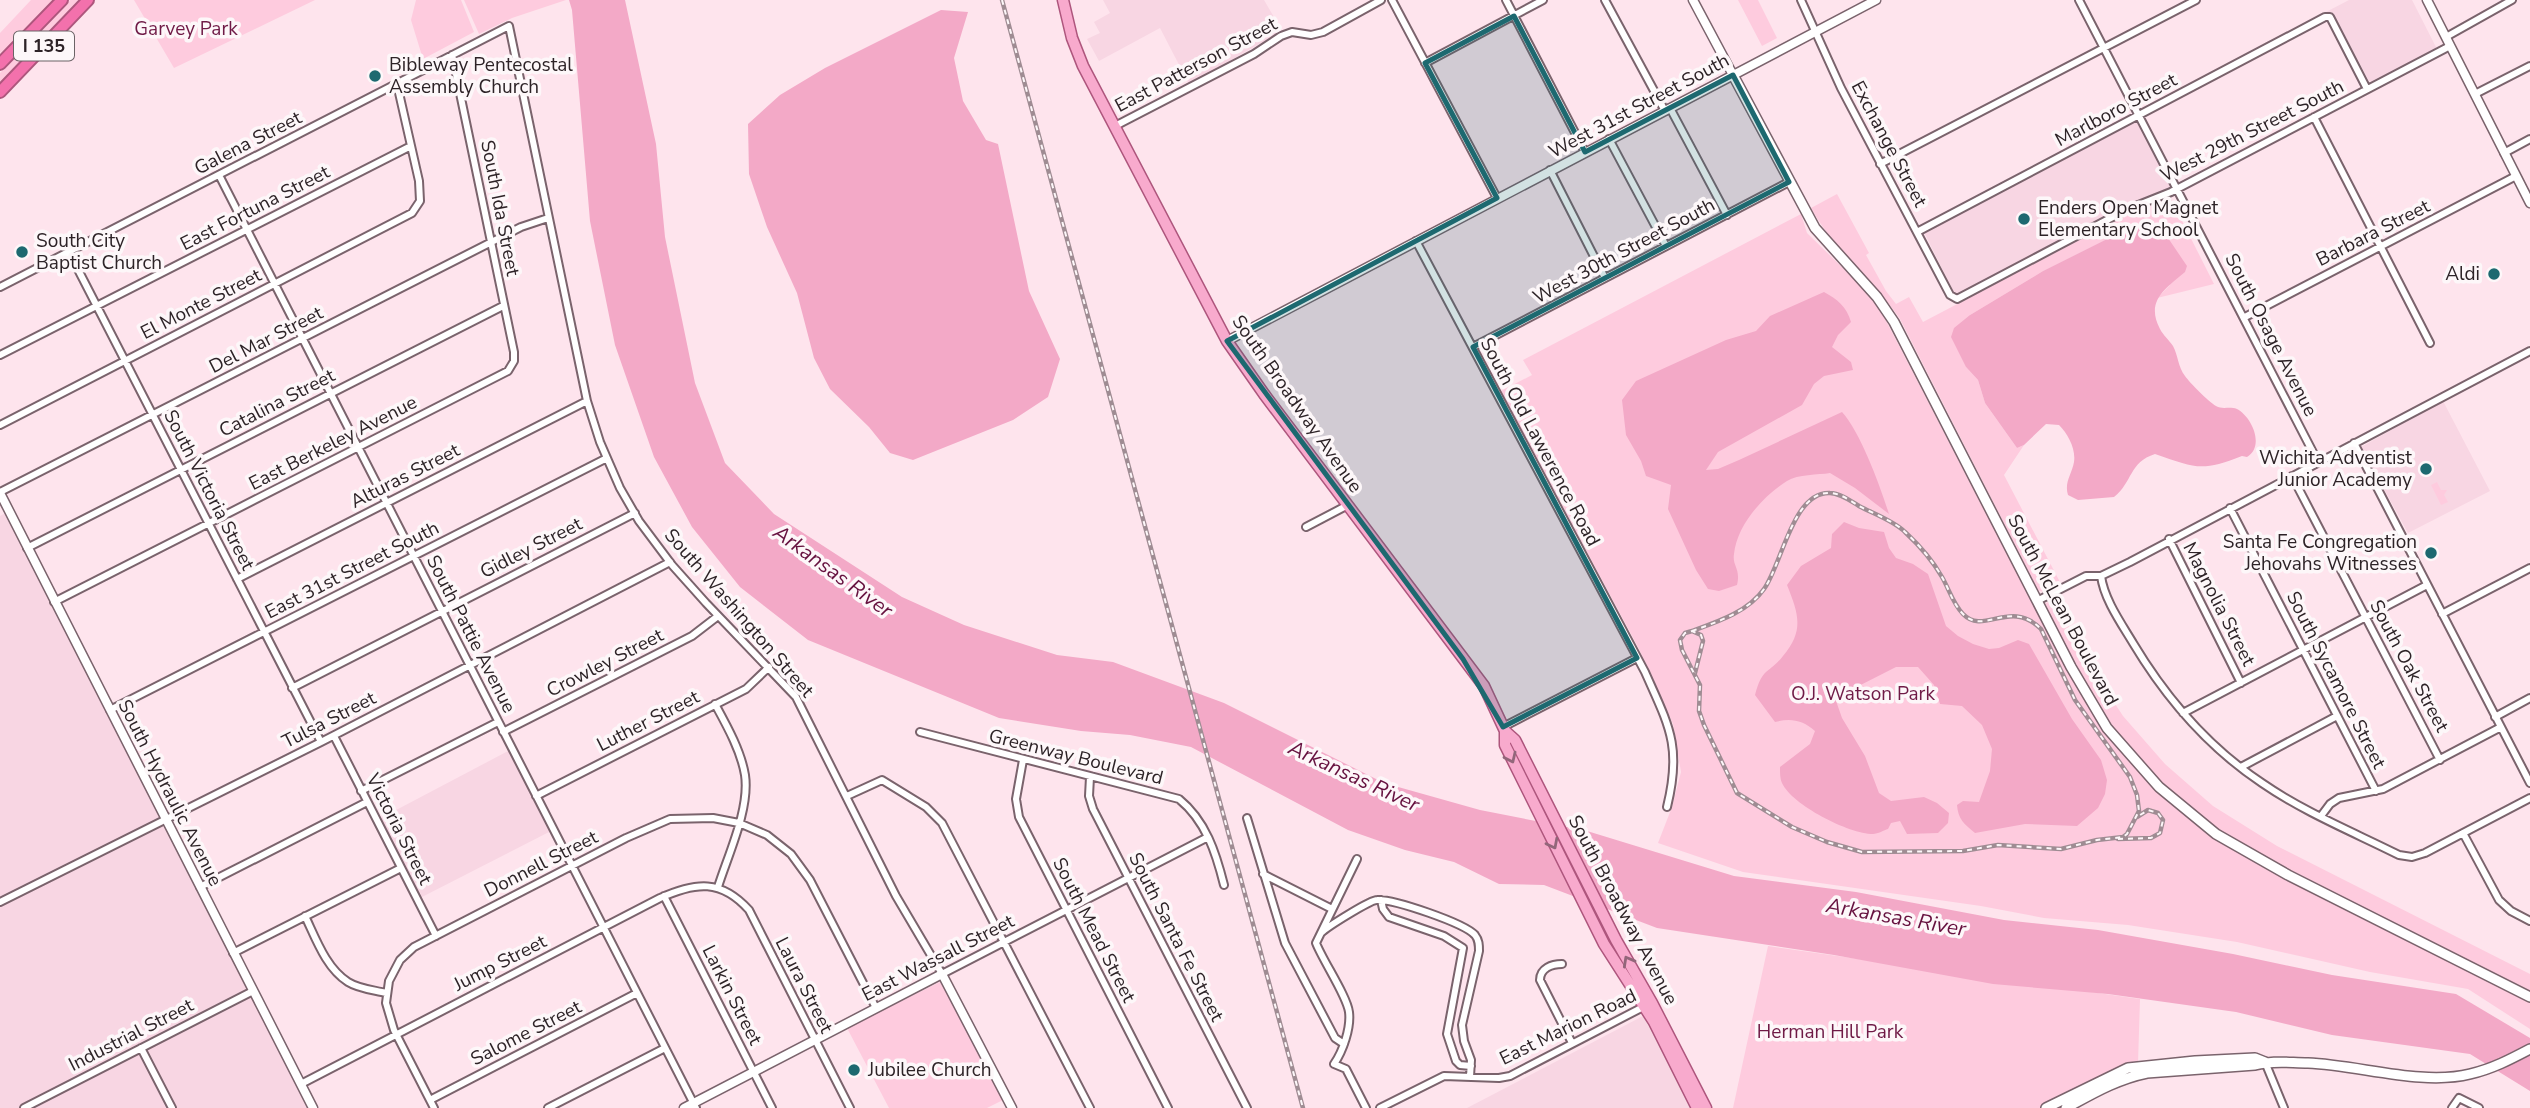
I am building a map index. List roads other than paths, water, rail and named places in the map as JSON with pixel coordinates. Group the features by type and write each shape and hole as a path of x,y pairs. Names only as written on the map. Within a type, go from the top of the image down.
{"highway":[{"name":"I 135","path":"0,64 62,0"},
{"name":"I 135","path":"0,92 88,0"},
{"path":"0,57 36,26"},
{"path":"0,100 38,52"}],"main road":[{"name":"South Broadway Avenue","path":"1063,0 1077,52 1227,341 1484,686 1504,729 1515,740 1616,940 1697,1108"},
{"name":"South McLean Boulevard","path":"1733,75 1815,228 1877,297 1894,322 2071,667 2107,728 2159,788 2216,834 2300,881 2530,997"},
{"name":"South Broadway Avenue","path":"1504,729 1505,746 1604,944 1648,1004 1706,1108"},
{"path":"2066,1108 2106,1086 2147,1073 2265,1062 2327,1064 2432,1077 2467,1075 2499,1065 2530,1049"},
{"path":"2046,1108 2128,1068 2230,1059 2255,1058 2265,1062"}],"street":[{"name":"East Patterson Street","path":"1115,126 1292,32 1311,35 1323,32 1381,0"},
{"path":"1392,0 1497,198"},
{"path":"1506,0 1585,152"},
{"path":"1425,63 1543,0"},
{"path":"1605,0 1727,215"},
{"path":"1693,0 1733,75"},
{"name":"Exchange Street","path":"1801,0 1880,164 1954,299"},
{"name":"West 31st Street South","path":"1416,241 1876,0"},
{"name":"South Osage Avenue","path":"2079,0 2318,462"},
{"path":"1880,164 2196,0"},
{"path":"2427,0 2530,203"},
{"path":"2445,37 2512,0"},
{"name":"Marlboro Street","path":"1917,232 2325,17 2330,17 2367,89"},
{"name":"Galena Street","path":"0,287 509,26"},
{"name":"South Washington Street","path":"509,26 587,401 607,458 635,513 670,562 796,697 897,896 942,974 1012,1108"},
{"name":"West 29th Street South","path":"1954,299 1963,297 2126,210 2178,189 2451,46"},
{"name":"South Ida Street","path":"452,55 514,352 512,366"},
{"path":"2475,94 2530,66"},
{"path":"397,84 411,146"},
{"path":"2314,117 2430,343"},
{"path":"1609,139 1666,246"},
{"path":"2504,153 2530,139"},
{"name":"El Monte Street","path":"0,425 415,211 420,198 411,146"},
{"name":"East Fortuna Street","path":"0,355 411,146"},
{"path":"1550,170 1605,278"},
{"name":"South Pattie Avenue","path":"219,175 695,1105"},
{"name":"Barbara Street","path":"2245,317 2516,176"},
{"name":"West 30th Street South","path":"1473,347 1789,182"},
{"name":"Del Mar Street","path":"0,492 530,223 548,218"},
{"path":"1227,341 1416,241"},
{"name":"South Old Lawerence Road","path":"1416,241 1637,657 1670,728 1674,755 1667,807"},
{"name":"South Victoria Street","path":"69,252 321,743"},
{"name":"Catalina Street","path":"27,548 503,306"},
{"path":"2037,601 2086,576 2101,576 2530,351"},
{"name":"East Berkeley Avenue","path":"54,603 505,373 512,366"},
{"name":"Alturas Street","path":"237,579 587,401"},
{"path":"2354,443 2530,783"},
{"name":"East 31st Street South","path":"110,710 607,458"},
{"name":"South Oak Street","path":"2292,476 2440,760"},
{"name":"South Hydraulic Avenue","path":"0,492 54,603 313,1108"},
{"path":"1306,527 1348,505"},
{"name":"South Sycamore Street","path":"2230,508 2376,791"},
{"name":"Gidley Street","path":"292,688 635,513"},
{"name":"Magnolia Street","path":"2169,540 2241,683"},
{"name":"Tulsa Street","path":"0,902 321,743 670,562"},
{"path":"2442,614 2530,568"},
{"path":"2101,576 2105,591 2153,676 2183,713 2227,756 2262,783 2321,816 2399,855 2412,857 2530,797"},
{"path":"2183,713 2427,585"},
{"name":"Crowley Street","path":"503,732 692,636 718,616"},
{"path":"1504,729 1637,657"},
{"name":"Luther Street","path":"536,796 746,688 769,667"},
{"path":"2495,717 2530,698"},
{"path":"715,704 731,735 745,776 744,804 718,887"},
{"path":"2241,767 2337,716"},
{"path":"362,791 498,722"},
{"path":"2321,816 2330,804 2339,798 2376,791 2501,727"},
{"name":"Greenway Boulevard","path":"920,732 1179,799 1197,817 1208,837 1217,857 1224,885"},
{"name":"Victoria Street","path":"334,736 436,936"},
{"name":"South Mead Street","path":"1023,760 1016,799 1019,817 1168,1108"},
{"name":"South Santa Fe Street","path":"1090,777 1089,796 1093,809 1247,1108"},
{"path":"847,796 882,780 926,807 942,822 1090,1108"},
{"path":"200,887 367,802"},
{"name":"Donnell Street","path":"386,993 391,974 400,960 414,947 645,829 670,819 713,818 739,823"},
{"path":"1247,818 1290,954 1335,1038 1344,1044"},
{"path":"739,823 772,838 791,854 807,873 876,1008"},
{"path":"2463,833 2499,900 2511,911 2530,921"},
{"name":"East Wassall Street","path":"684,1108 695,1105 814,1040 1208,837"},
{"path":"1357,859 1316,943 1349,1013 1344,1044 1334,1064 1346,1069 1366,1108"},
{"path":"233,953 401,868"},
{"path":"1263,874 1332,909"},
{"name":"Jump Street","path":"301,1084 664,896 688,887 718,887"},
{"name":"Laura Street","path":"718,887 749,910 849,1108"},
{"name":"Larkin Street","path":"664,896 772,1108"},
{"path":"1321,933 1362,906 1381,900 1437,916 1461,926 1476,937 1479,951 1462,1026 1471,1060 1470,1077"},
{"path":"1381,900 1389,917 1444,936 1463,948 1447,1037 1456,1061 1460,1065 1471,1066"},
{"path":"304,916 325,957 338,974 351,984 386,993 386,1003 396,1034 434,1108"},
{"path":"1562,964 1549,967 1539,976 1572,1043"},
{"name":"Industrial Street","path":"24,1108 39,1105 141,1048 253,991"},
{"name":"Salome Street","path":"430,1100 637,993"},
{"name":"East Marion Road","path":"1380,1108 1437,1078 1510,1076 1648,1004"},
{"path":"141,1048 172,1108"},
{"path":"548,1108 665,1048"},
{"path":"2265,1062 2284,1108"},
{"path":"2452,1108 2459,1098 2479,1108"}],"water":[{"name":"Arkansas River","path":"569,0 625,0 656,144 665,237 695,383 725,463 774,514 902,597 964,625 1057,655 1113,662 1224,703 1384,783 1480,810 1587,831 1734,876 1856,892 2004,920 2098,930 2332,975 2456,994 2530,1038 2530,1091 2470,1054 2332,1035 2236,1012 2108,994 1993,984 1834,955 1657,928 1544,885 1499,884 1454,862 1405,850 1348,830 1191,747 1130,735 1081,731 999,718 808,640 740,587 692,527 654,457 615,345 590,221"},
{"path":"941,10 968,12 954,58 963,101 986,140 998,144 1029,291 1060,359 1048,397 1013,420 913,460 890,453 869,427 830,389 814,358 797,293 767,227 749,174 748,124 780,95 825,68"},
{"path":"2148,224 2166,235 2187,266 2185,272 2165,290 2156,303 2156,319 2160,329 2173,346 2187,379 2216,406 2237,409 2247,418 2256,439 2255,446 2247,457 2207,466 2190,465 2155,454 2140,462 2114,497 2078,500 2068,495 2074,452 2071,442 2059,425 2046,424 2024,445 2017,448 1985,403 1978,380 1966,367 1951,337 1954,328 1970,315 2043,271 2127,229"},
{"path":"1824,292 1841,304 1851,322 1838,335 1832,347 1851,362 1853,370 1824,376 1814,384 1802,405 1718,452 1706,470 1718,469 1842,412 1863,446 1889,514 1830,473 1792,479 1760,503 1740,532 1734,558 1737,585 1719,591 1708,589 1696,570 1668,509 1671,485 1646,476 1626,435 1622,400 1636,381 1726,340 1756,331 1770,316"},
{"path":"1844,522 1859,528 1884,532 1889,548 1896,558 1913,564 1928,574 1946,626 1958,636 1989,649 2018,640 2029,644 2072,719 2101,760 2107,780 2105,794 2098,808 2077,826 2025,824 1975,833 1965,824 1960,818 1957,805 1963,801 1979,802 1990,771 1992,749 1982,725 1962,706 1940,704 1934,685 1918,667 1896,667 1835,698 1842,718 1865,756 1879,793 1891,801 1924,797 1937,803 1949,813 1948,823 1938,833 1907,834 1900,821 1891,823 1888,829 1877,833 1863,833 1822,817 1788,792 1781,781 1780,767 1810,744 1815,731 1796,721 1775,722 1755,695 1763,675 1790,647 1797,629 1794,604 1787,585 1801,566 1831,548 1832,534"}],"railway":[{"path":"1002,0 1303,1108"},
{"path":"1692,631 1750,604 1764,589 1790,531 1807,504 1817,496 1834,493 1890,521 1905,532 1930,559 1956,606 1971,620 2019,617 2030,620 2041,629 2075,700 2130,777 2137,795 2139,811 2123,837 2061,849 1998,845 1963,851 1862,852 1827,842 1792,827 1737,793 1704,725 1699,711 1700,685 1682,650 1680,640 1685,633 1692,631 1701,635 1703,641 1695,673"},
{"path":"2118,839 2151,838 2160,833 2163,820 2158,813 2148,810 2137,817"}],"place":[{"name":"Bibleway Pentecostal Assembly Church","path":"375,76"},
{"name":"Enders Open Magnet Elementary School","path":"2024,219"},
{"name":"South City Baptist Church","path":"22,252"},
{"name":"Aldi","path":"2494,274"},
{"name":"Wichita Adventist Junior Academy","path":"2426,469"},
{"name":"Santa Fe Congregation Jehovahs Witnesses","path":"2431,553"},
{"name":"Jubilee Church","path":"854,1070"}],"park label":[{"name":"Garvey Park","path":"186,29"},
{"name":"O.J. Watson Park","path":"1863,694"},
{"name":"Herman Hill Park","path":"1830,1032"}]}
